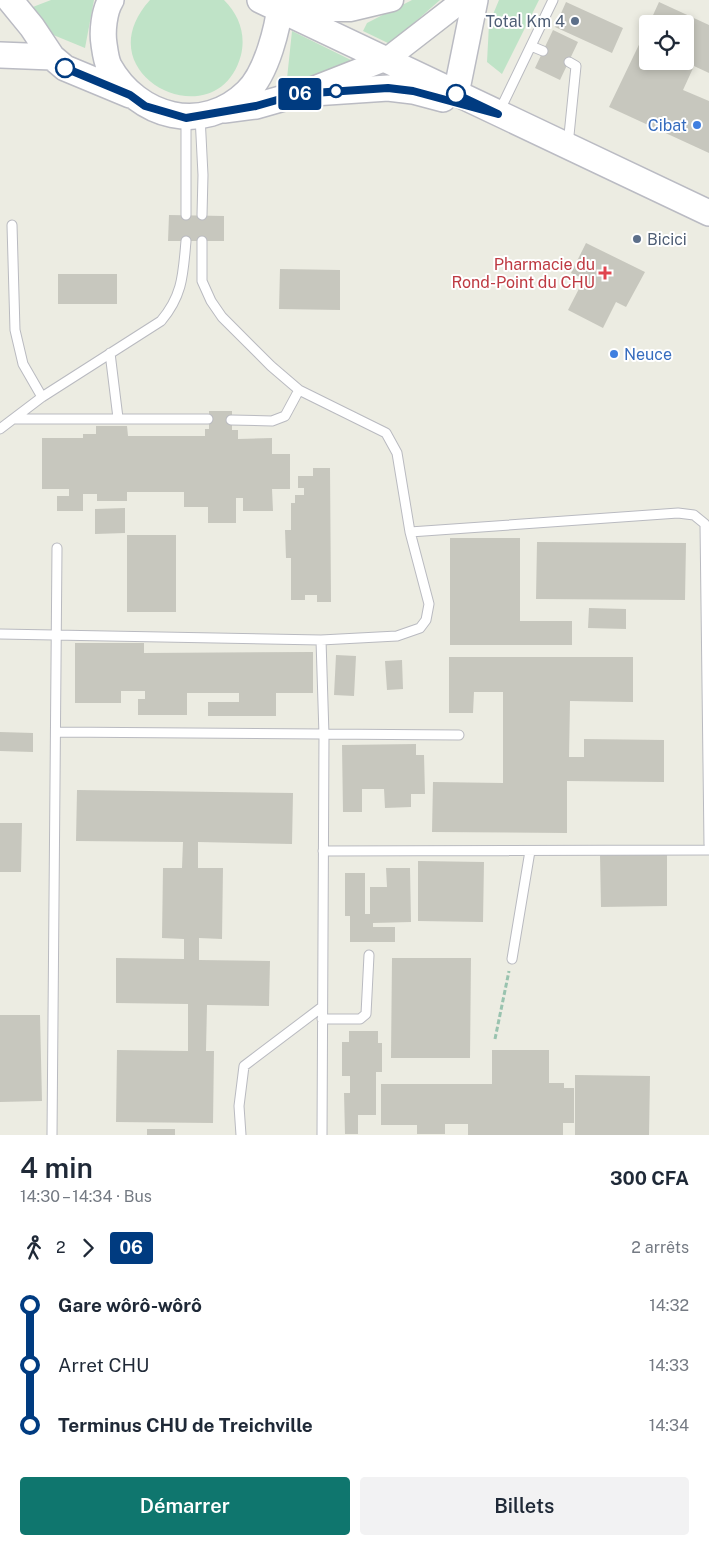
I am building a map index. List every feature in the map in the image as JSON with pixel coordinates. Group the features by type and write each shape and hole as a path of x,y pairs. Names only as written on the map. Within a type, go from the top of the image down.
{"main road":[{"path":"0,3 9,0 32,27 52,56 65,68 130,95 145,106 202,115 256,106 298,94 380,88 400,89 498,114"},
{"path":"111,0 102,34 108,65 130,95"},
{"path":"456,94 475,0"},
{"path":"202,115 248,91 265,63 274,3 456,94 709,214"},
{"path":"0,55 52,56"}],"street":[{"path":"274,3 350,10 392,0"},
{"path":"298,94 387,59 463,0"}],"lane":[{"path":"498,114 553,0"},
{"path":"531,46 543,51"},
{"path":"568,147 576,66 569,62"},
{"path":"186,215 202,115"},
{"path":"202,115 202,215"},
{"path":"12,225 14,330 23,364 42,397"},
{"path":"0,429 42,397 161,321 174,306 182,281 186,241"},
{"path":"0,634 321,640 397,636 420,628 426,620 429,604 410,532 397,452 386,433 300,390 222,317 211,301 202,281 202,241"},
{"path":"110,353 118,418"},
{"path":"231,420 272,421 285,416 300,390"},
{"path":"14,419 208,419"},
{"path":"410,532 659,514 694,515 705,524 709,844"},
{"path":"52,1135 57,732 57,548"},
{"path":"321,640 324,735 322,1135"},
{"path":"57,732 459,735"},
{"path":"323,851 709,850"},
{"path":"512,959 530,851"},
{"path":"322,1019 360,1019 366,1014 369,955"},
{"path":"240,1135 239,1106 244,1066 322,1007"}],"path":[{"path":"495,1038 512,959"}],"green space":[{"path":"51,0 94,0 85,48 29,25 25,10"},
{"path":"150,0 224,0 237,18 243,40 241,55 228,81 207,94 184,96 161,89 142,74 132,53 133,28"},
{"path":"412,0 440,0 390,44 363,31 367,23"},
{"path":"499,0 539,0 502,74 487,62 489,24"},
{"path":"292,31 355,62 286,88"}],"building":[{"path":"566,2 623,28 612,53 555,27"},
{"path":"659,2 687,15 653,15"},
{"path":"694,18 709,25 709,73 694,66"},
{"path":"553,30 578,42 560,80 535,68"},
{"path":"639,45 639,70 692,70 683,90 709,101 709,153 609,107"},
{"path":"169,215 224,216 224,241 168,241"},
{"path":"586,243 645,272 626,307 616,302 603,328 568,310 584,279 571,273"},
{"path":"280,269 340,270 340,310 279,309"},
{"path":"58,274 117,274 117,304 58,304"},
{"path":"209,411 232,411 232,430 238,430 238,439 272,438 272,454 290,454 290,489 272,489 273,511 243,511 243,498 236,498 236,523 208,523 208,507 184,507 184,492 127,492 127,501 97,501 97,494 83,494 83,511 57,511 57,496 69,496 69,489 42,489 42,438 83,438 83,434 96,434 96,426 127,426 128,436 205,436 205,429 209,429"},
{"path":"313,468 330,468 331,602 317,602 317,595 305,595 305,600 291,600 291,558 286,558 285,530 291,530 291,503 295,503 295,495 304,495 304,488 298,488 298,476 313,476"},
{"path":"125,508 125,533 95,534 95,509"},
{"path":"127,535 176,535 176,612 127,612"},
{"path":"450,538 520,538 520,621 572,621 572,645 450,645"},
{"path":"537,542 686,543 685,600 536,599"},
{"path":"589,608 626,609 626,629 588,628"},
{"path":"75,643 144,643 144,653 313,652 313,693 276,693 276,716 208,716 208,702 239,702 239,693 187,693 187,715 138,715 138,699 145,699 145,691 121,691 121,703 75,703"},
{"path":"336,655 356,656 354,696 334,695"},
{"path":"449,657 633,657 633,702 570,701 569,757 584,757 584,739 664,740 664,782 567,781 567,833 432,832 433,782 503,783 503,692 474,692 473,713 449,713"},
{"path":"402,660 403,689 387,690 385,661"},
{"path":"0,732 33,733 33,752 0,751"},
{"path":"416,744 416,755 424,755 425,794 411,794 411,807 385,808 384,789 362,789 362,812 343,812 342,745"},
{"path":"77,790 293,793 292,844 198,842 198,868 223,868 222,939 199,938 199,960 270,961 269,1006 207,1005 206,1051 214,1051 213,1123 116,1122 117,1050 188,1051 188,1004 116,1003 116,958 184,959 184,939 162,938 163,868 182,868 183,842 76,841"},
{"path":"0,823 22,823 21,872 0,872"},
{"path":"667,854 667,906 601,907 600,855"},
{"path":"418,861 484,862 483,922 418,921"},
{"path":"386,868 410,868 411,922 373,923 373,927 395,927 395,942 350,942 350,916 345,916 345,873 365,873 365,914 370,914 370,887 387,887"},
{"path":"392,958 471,958 470,1058 391,1058"},
{"path":"0,1015 40,1015 42,1101 0,1102"},
{"path":"349,1031 378,1031 378,1043 382,1043 382,1072 376,1072 376,1115 358,1115 358,1134 345,1134 344,1093 350,1093 350,1076 342,1076 342,1042 349,1042"},
{"path":"492,1050 549,1050 549,1083 564,1083 564,1088 574,1088 574,1123 563,1123 563,1135 468,1135 468,1124 445,1124 445,1134 417,1134 417,1125 381,1125 381,1084 492,1084"},
{"path":"575,1075 650,1076 649,1135 575,1135"},
{"path":"147,1129 175,1129 175,1135 147,1135"}],"bus line":[{"name":"06","path":"65,68 130,95 145,106 186,118 256,106 298,94 388,88 413,91 498,114 456,94"}],"place":[{"name":"Total Km 4","path":"575,21"},
{"name":"Cibat","path":"697,125"},
{"name":"Bicici","path":"637,239"},
{"name":"Pharmacie du Rond-Point du CHU","path":"605,273"},
{"name":"Neuce","path":"614,354"}]}
